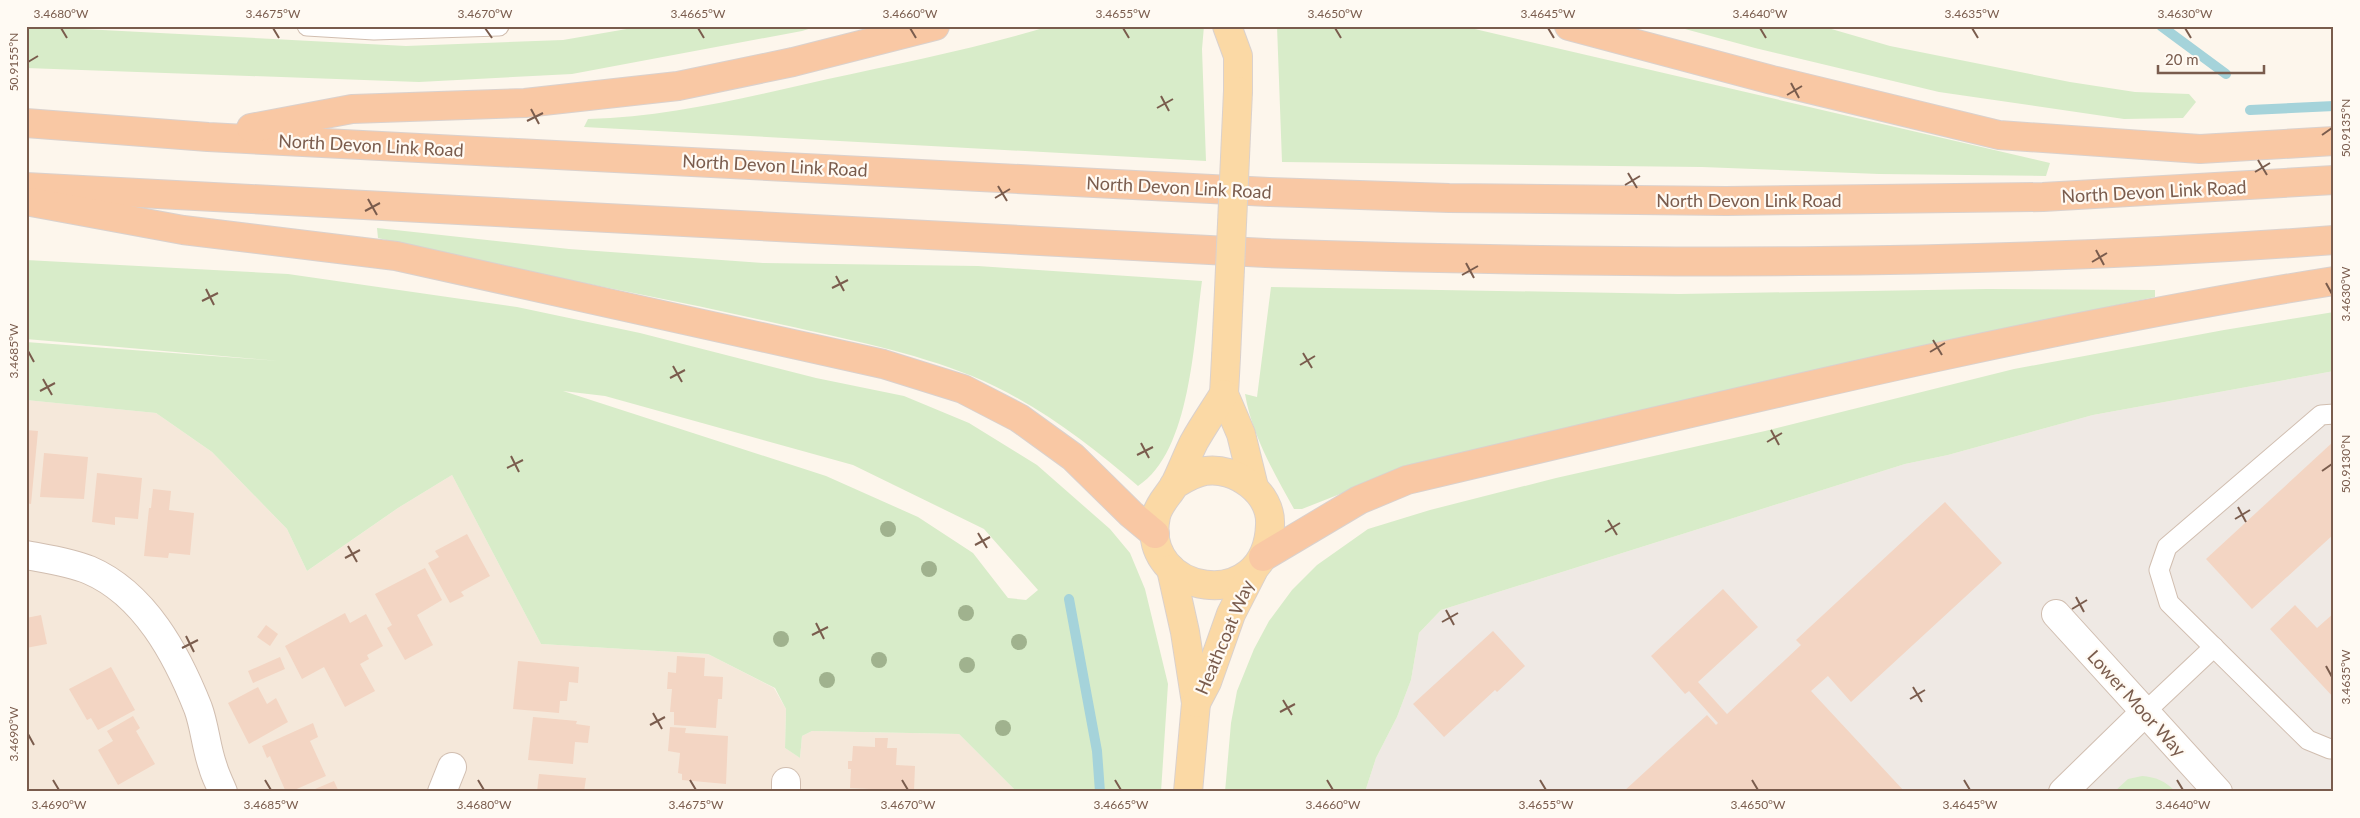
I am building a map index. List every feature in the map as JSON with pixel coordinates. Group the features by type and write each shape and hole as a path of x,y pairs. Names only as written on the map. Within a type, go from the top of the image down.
{"highway":[{"path":"208,137 352,108 524,102 678,86 793,62 935,26"},
{"path":"1569,26 1772,80 1999,135 2200,149 2334,141"},
{"name":"North Devon Link Road","path":"26,123 208,137 1269,192 1449,198 1726,202 2044,197 2334,180"},
{"path":"26,187 1236,252 1444,259 1729,262 2027,256 2334,240"},
{"path":"26,201 183,230 396,256 883,364 963,389 1019,418 1072,457 1131,514 1155,534"},
{"path":"1258,564 1360,500 1407,480 1938,356 2198,302 2334,280"}],"main road":[{"path":"1227,26 1238,56 1238,90 1224,394 1241,434 1254,487"},
{"path":"1238,56 1250,26"},
{"path":"1174,486 1189,476 1206,471 1223,471 1240,477 1254,487 1265,503 1270,521 1270,540 1258,564 1238,581 1220,586 1202,586 1185,580 1171,569 1160,553 1155,534 1156,516 1163,499 1174,486 1194,442 1224,394"},
{"name":"Heathcoat Way","path":"1196,704 1207,682 1231,614 1258,564"},
{"name":"Heathcoat Way","path":"1171,569 1185,632 1196,704 1188,792"}],"street":[{"path":"26,555 59,561 90,571 117,587 145,613 172,649 198,709 213,768 223,792"},
{"name":"Lower Moor Way","path":"2056,614 2218,792"},
{"path":"2063,792 2145,712"}],"lane":[{"path":"307,26 374,30 499,26"},
{"path":"2334,414 2321,415 2167,547 2158,570 2169,603 2308,740 2330,749 2334,748"},
{"path":"2145,712 2214,647"}],"shaded area":[{"path":"2334,371 2334,792 1365,792 1376,758 1397,717 1411,680 1419,633 1441,610 1905,464 1948,455 2093,415"},
{"path":"26,400 156,413 212,452 287,529 307,571 398,508 452,475 541,644 708,654 774,688 786,709 785,748 800,758 802,736 812,731 959,734 1017,792 26,792"}],"green space":[{"path":"26,26 406,46 563,40 644,26 818,26 802,31 572,74 419,82 26,68"},
{"path":"1050,26 1204,26 1202,49 1206,161 584,127 588,119 649,114 739,99 939,55"},
{"path":"1277,26 1462,26 2050,163 2046,176 1879,174 1702,167 1282,162"},
{"path":"1674,26 1821,26 1890,46 2070,82 2135,92 2189,94 2196,102 2183,118 2124,119 1939,92 1755,48"},
{"path":"377,228 569,249 763,263 978,266 1202,281 1192,362 1187,392 1179,421 1169,448 1156,470 1138,486 1100,454 1038,410 995,386 950,367 903,353 831,336 378,238"},
{"path":"26,260 288,274 517,307 640,333 816,378 904,396 969,423 1037,465 1110,529 1130,553 1145,589 1168,684 1161,792 1017,792 959,734 812,731 802,736 800,758 785,748 786,709 775,688 708,654 541,644 452,475 398,508 307,571 287,529 212,452 156,413 26,400 26,342 279,361 26,339","holes":["563,391 605,396 853,465 984,529 1038,590 1026,600 1008,598 973,553 918,517 826,476"]},
{"path":"1271,287 1679,294 1987,289 2155,290 2155,297 1899,351 1401,470 1302,509 1294,509 1258,439 1245,394 1257,397"},
{"path":"2334,312 2334,371 2093,415 1948,455 1905,464 1441,610 1419,633 1411,680 1397,717 1376,758 1365,792 1225,792 1231,723 1237,691 1254,649 1269,621 1292,590 1317,565 1368,529 1430,510 1556,478 1765,431 2014,369 2224,330"},
{"path":"2142,776 2160,780 2176,792 2114,792 2128,779"}],"building":[{"path":"26,430 38,431 31,504 26,503"},
{"path":"2334,441 2334,534 2252,609 2206,559"},
{"path":"44,453 88,457 84,499 40,497"},
{"path":"97,473 142,478 138,519 115,517 115,525 92,522"},
{"path":"153,489 171,491 169,510 194,513 190,555 169,553 168,558 144,556"},
{"path":"1945,502 2002,563 1851,702 1828,676 1811,691 1905,792 1623,792 1707,715 1716,725 1718,723 1689,691 1685,694 1651,656 1723,589 1758,627 1698,682 1727,714 1801,645 1796,640"},
{"path":"467,534 490,576 461,592 464,596 450,603 428,563 439,557 435,551"},
{"path":"425,568 442,600 417,615 433,645 405,660 387,628 392,625 375,594"},
{"path":"2295,605 2317,628 2334,613 2334,698 2270,629"},
{"path":"345,613 350,623 366,614 383,646 367,655 369,659 360,664 375,691 345,707 324,667 302,679 285,646"},
{"path":"41,615 47,644 26,648 26,618"},
{"path":"266,625 278,634 270,646 257,637"},
{"path":"1493,631 1525,666 1497,692 1495,690 1444,737 1413,704"},
{"path":"677,656 705,658 704,676 723,677 722,699 718,699 716,728 674,725 674,712 670,712 672,689 667,689 668,672 676,673"},
{"path":"280,657 285,669 253,683 248,671"},
{"path":"518,661 579,667 578,683 569,682 567,701 560,701 559,713 513,709"},
{"path":"111,667 135,710 98,730 91,718 87,720 69,689"},
{"path":"258,687 267,704 276,698 288,722 249,744 228,703"},
{"path":"133,716 140,728 136,731 155,764 118,785 98,750 113,741 107,731"},
{"path":"533,717 577,721 576,724 590,726 588,743 575,742 573,764 528,760"},
{"path":"313,723 318,737 310,741 326,776 286,792 270,756 267,758 262,746"},
{"path":"670,727 686,728 685,733 728,736 726,784 682,780 682,774 678,773 680,753 668,751"},
{"path":"875,738 888,738 887,748 897,748 896,765 915,766 914,791 850,788 851,769 848,769 848,761 852,761 853,746 875,747"},
{"path":"539,774 586,778 584,792 537,792"},
{"path":"334,781 339,792 308,792"}],"waterway":[{"path":"2161,26 2226,74"},
{"path":"2250,110 2334,106"},
{"path":"1069,599 1097,751 1100,792"}]}
